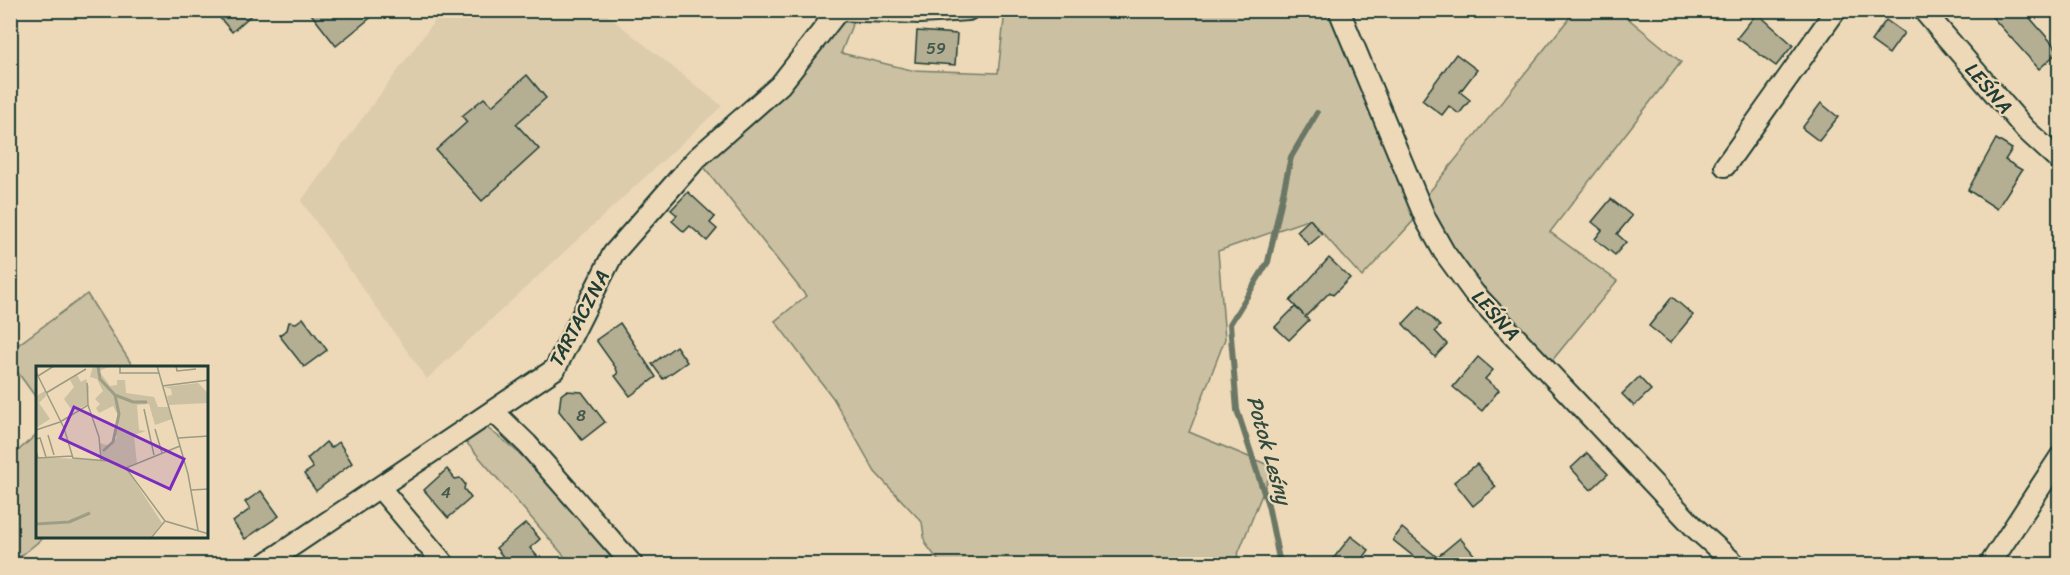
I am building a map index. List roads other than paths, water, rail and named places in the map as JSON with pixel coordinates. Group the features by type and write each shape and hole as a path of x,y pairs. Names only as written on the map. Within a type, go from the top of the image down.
{"street":[{"path":"834,10 968,10"},
{"name":"LEŚNA","path":"1339,10 1408,183 1444,252 1482,301 1687,519 1735,564"},
{"path":"1725,166 1836,10"},
{"name":"LEŚNA","path":"1923,10 2025,129 2060,161"},
{"name":"TARTACZNA","path":"265,564 555,369 613,254 697,158 780,85 838,11"},
{"path":"493,411 527,444 632,564"},
{"path":"1990,564 2060,457"},
{"path":"380,488 444,564"}],"waterway":[{"name":"Potok Leśny","path":"1280,564 1268,505 1237,410 1230,324 1268,262 1291,157 1317,113"}]}
